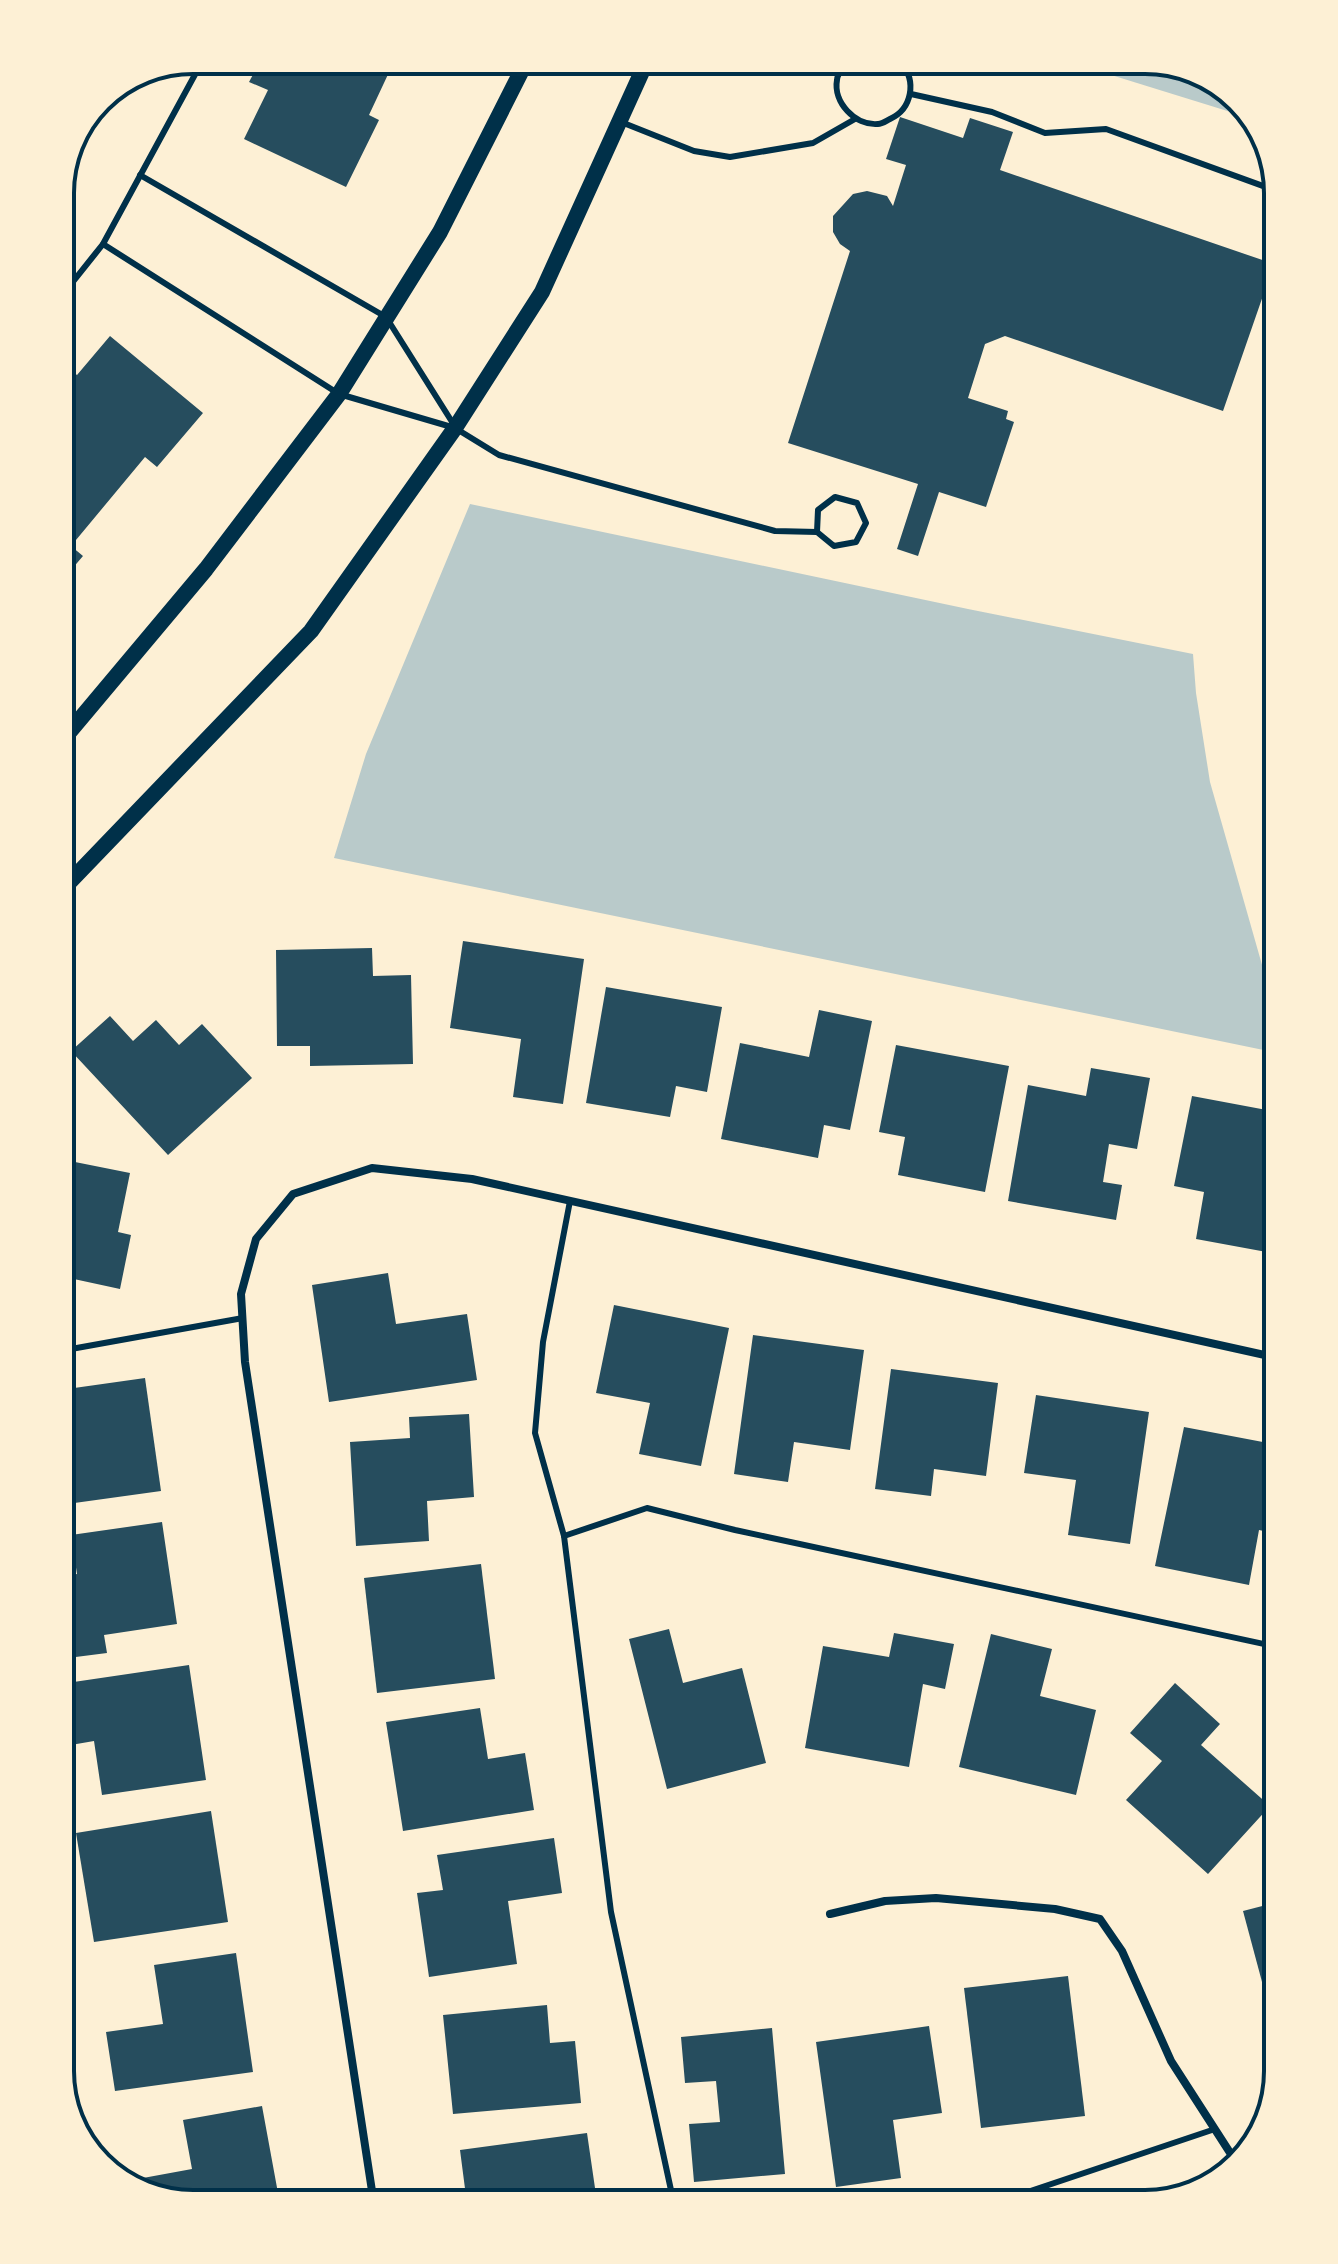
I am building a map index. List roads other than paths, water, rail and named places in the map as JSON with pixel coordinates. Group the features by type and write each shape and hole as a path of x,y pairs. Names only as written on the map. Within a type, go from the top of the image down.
{"main road":[{"path":"74,726 206,569 339,394 440,232 520,74"},
{"path":"74,877 311,631 455,428 542,292 641,74"}],"street":[{"path":"372,2190 245,1362 241,1294 256,1239 293,1194 372,1168 472,1179 1264,1355"},
{"path":"830,1914 885,1901 936,1898 1055,1909 1100,1919 1122,1951 1171,2061 1230,2153"}],"lane":[{"path":"74,280 103,244 195,74"},
{"path":"839,74 839,102 855,119 878,124 900,115 911,94 909,74"},
{"path":"911,94 992,112 1045,133 1106,129 1263,186"},
{"path":"621,122 694,151 730,157 813,143 855,119"},
{"path":"140,175 386,317 455,428"},
{"path":"103,244 339,394 455,428 499,455 775,531 817,532 834,546 856,542 866,523 857,503 835,497 818,510 817,532"},
{"path":"570,1201 543,1342 535,1433 564,1536 611,1912 671,2190"},
{"path":"74,1348 243,1318"},
{"path":"564,1536 647,1508 735,1530 1264,1644"},
{"path":"1034,2190 1215,2129"}]}
